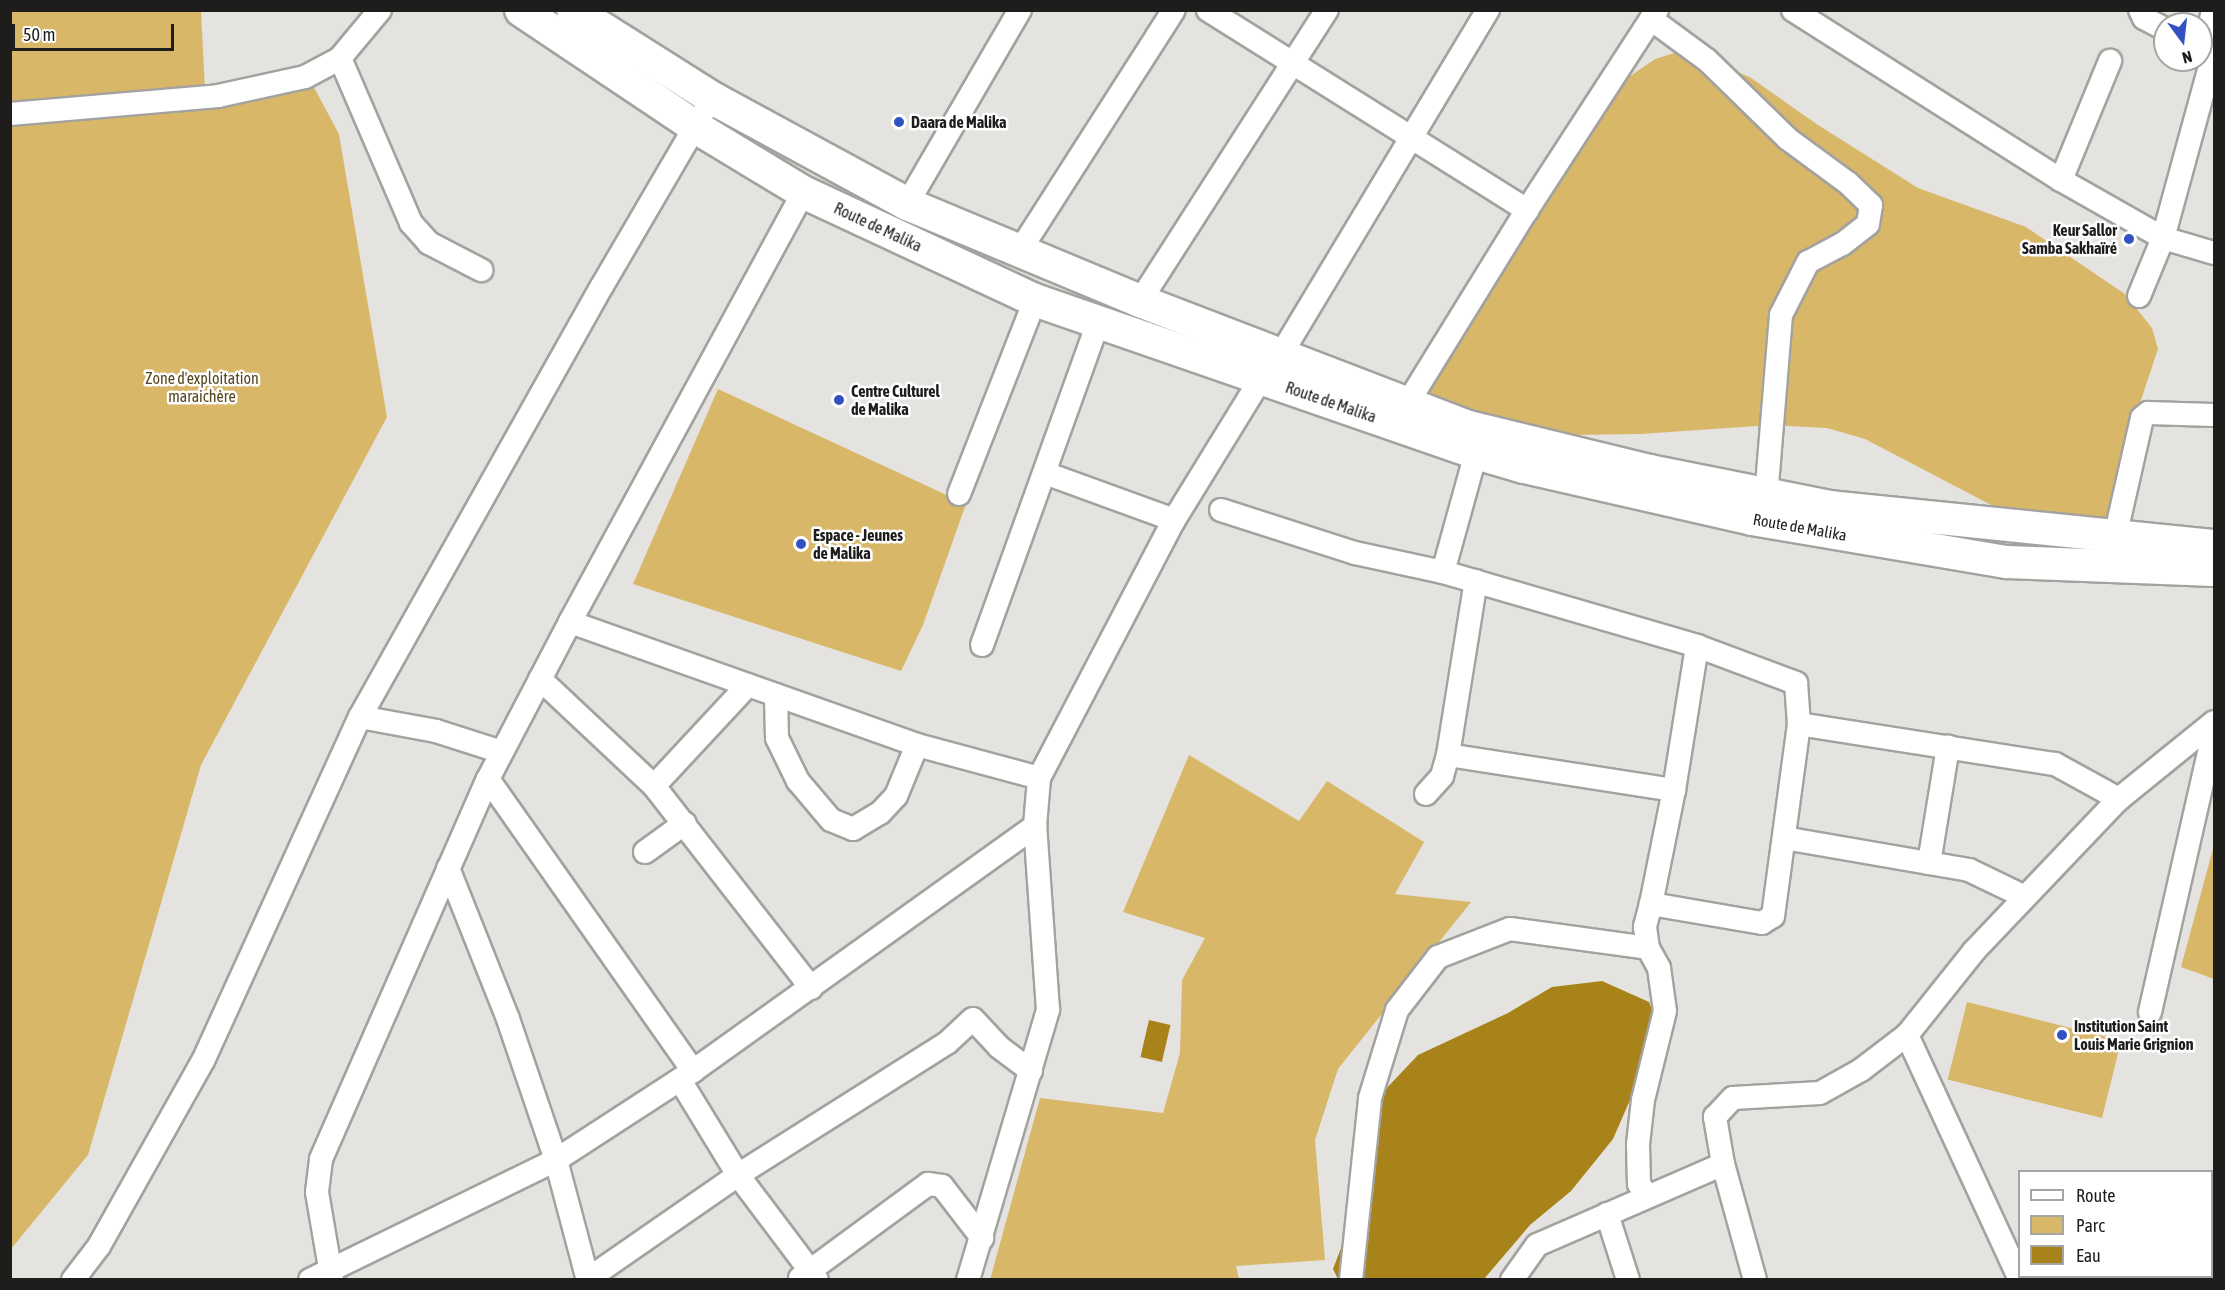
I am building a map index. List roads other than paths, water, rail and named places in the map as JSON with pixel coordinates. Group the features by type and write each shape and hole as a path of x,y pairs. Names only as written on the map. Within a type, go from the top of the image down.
{"main road":[{"name":"Route de Malika","path":"521,10 694,126 803,192 1035,300 1098,322 1407,404 1466,426 1534,445 1766,496 1830,507 2214,546"},
{"name":"Route de Malika","path":"573,10 714,99 906,204 1140,301 1271,367 1476,453 1524,467 1752,519 2007,562 2214,570"}],"street":[{"path":"10,114 218,96 305,77 340,58 380,10"},
{"path":"906,204 1020,10"},
{"path":"1019,252 1174,10"},
{"path":"1208,10 1527,210"},
{"path":"1140,301 1327,10"},
{"path":"968,1280 1048,1010 1035,825 1039,778 1174,520 1271,367 1488,10"},
{"path":"2140,10 2144,18 2153,23"},
{"path":"1793,11 2061,180 2163,238 2214,253"},
{"path":"1407,404 1527,210 1654,15 1707,60 1788,139 1848,183 1871,205 1868,224 1842,244 1808,262 1781,315 1766,496"},
{"path":"340,58 411,223 429,243 481,270"},
{"path":"2061,180 2110,61"},
{"path":"2139,296 2163,238 2202,72"},
{"path":"73,1280 99,1245 203,1061 360,717 694,126 714,99"},
{"path":"331,1274 317,1192 321,1159 488,779 570,622 803,192"},
{"path":"959,494 1035,300"},
{"path":"982,645 1098,322"},
{"path":"2115,537 2142,418 2148,413 2214,415"},
{"path":"1443,572 1476,453"},
{"path":"1045,473 1174,520"},
{"path":"1221,510 1355,553 1443,572 1697,646 1796,683 1798,724 1773,916 1762,923 1651,904"},
{"path":"1426,794 1442,776 1448,755 1476,581"},
{"path":"570,622 917,745 1039,778"},
{"path":"1647,1196 1639,1184 1638,1144 1643,1100 1665,1011 1659,968 1648,948 1645,927 1674,790 1697,646"},
{"path":"540,679 654,786 811,988"},
{"path":"654,786 748,685"},
{"path":"776,695 777,738 798,781 831,820 852,829 880,813 896,796 917,745"},
{"path":"360,717 436,731 502,752"},
{"path":"1755,1280 1723,1164 1715,1117 1733,1098 1820,1093 1861,1070 1907,1035 1974,951 2119,799 2214,722"},
{"path":"1798,724 2055,764 2119,799"},
{"path":"2150,1012 2209,784 2214,730"},
{"path":"1929,863 1948,747"},
{"path":"1448,755 1674,790"},
{"path":"488,779 687,1076 738,1174 809,1277 928,1184 942,1186 982,1238"},
{"path":"645,852 685,823"},
{"path":"310,1280 331,1274 556,1160 687,1076 1035,825"},
{"path":"1784,838 1970,870 2025,897"},
{"path":"448,868 508,1019 556,1160 588,1279 738,1174 947,1043 973,1019 999,1047 1031,1071"},
{"path":"1351,1280 1370,1098 1397,1010 1438,957 1510,929 1648,948"},
{"path":"1907,1035 2018,1276"},
{"path":"1512,1280 1537,1245 1723,1164"},
{"path":"1606,1214 1628,1280"}],"water":[{"path":"1602,981 1649,1002 1660,1031 1613,1139 1571,1191 1530,1225 1484,1279 1338,1279 1333,1269 1356,1209 1383,1092 1418,1055 1508,1013 1552,987"},
{"path":"1149,1020 1170,1025 1162,1062 1140,1057"}],"place":[{"name":"Daara de Malika","path":"899,122"},
{"name":"Keur Sallor Samba Sakhaïré","path":"2129,239"},
{"name":"Centre Culturel de Malika","path":"839,400"},
{"name":"Espace - Jeunes de Malika","path":"801,544"},
{"name":"Institution Saint Louis Marie Grignion","path":"2062,1035"}],"park label":[{"name":"Zone d'exploitation maraichère","path":"202,387"}]}
